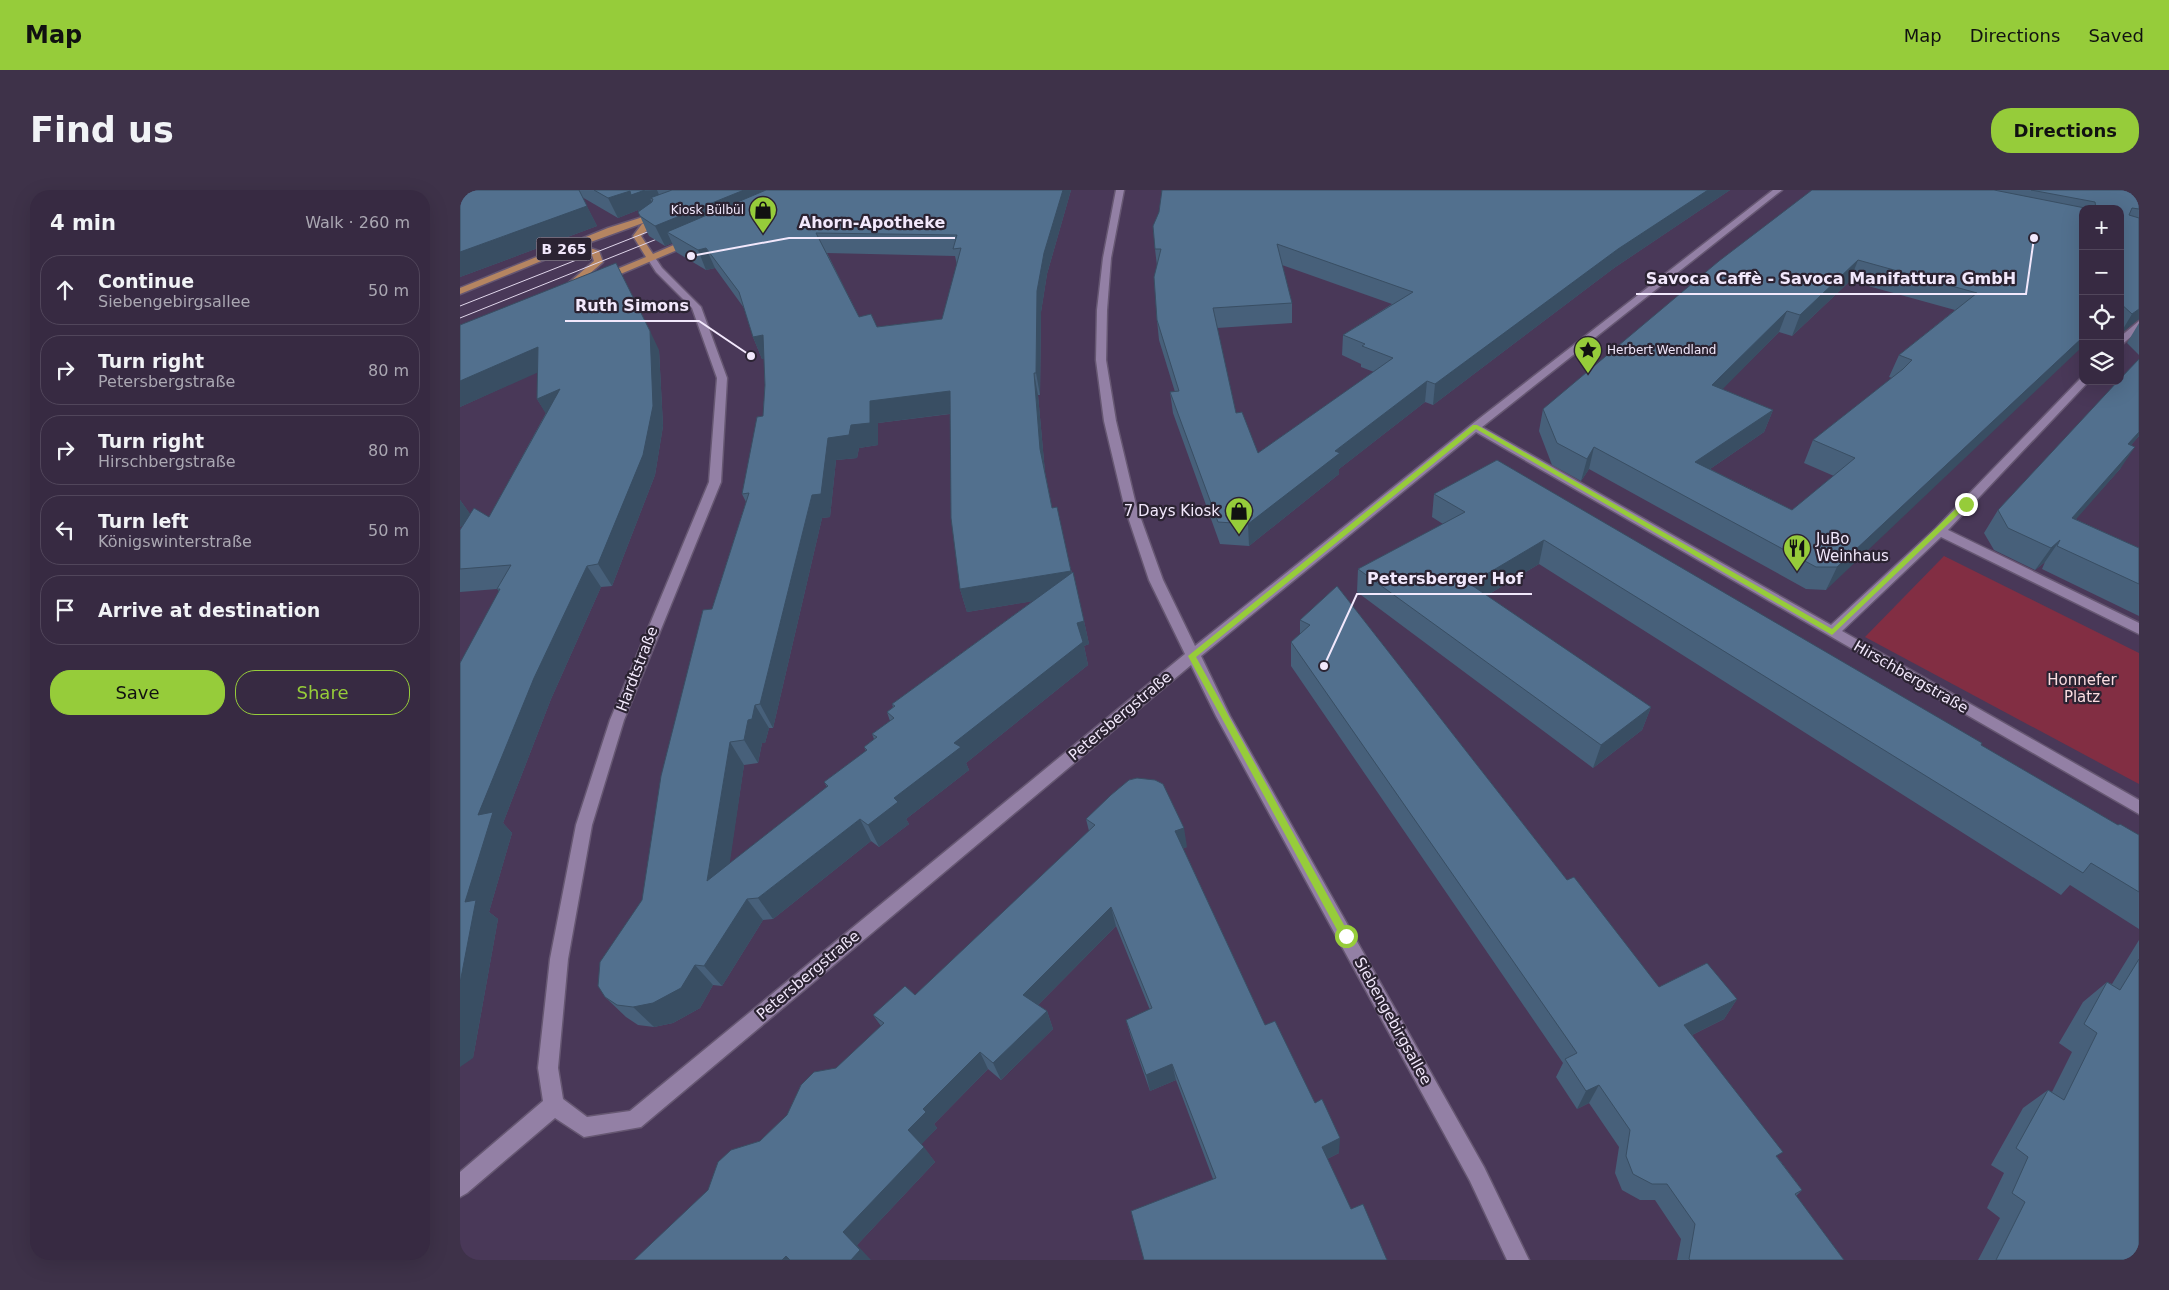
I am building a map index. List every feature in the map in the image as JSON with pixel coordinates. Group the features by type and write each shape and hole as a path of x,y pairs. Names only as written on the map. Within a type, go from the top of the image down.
{"main road":[{"name":"B 265","path":"460,291 669,210 645,226 637,236 651,258"},
{"name":"B 265","path":"557,252 591,250 596,253 599,262 565,292 705,235"}],"street":[{"name":"Siebengebirgsallee","path":"1120,190 1107,258 1102,310 1101,360 1110,421 1130,505 1156,580 1192,656 1477,1174 1518,1260"},
{"name":"Petersbergstraße","path":"554,1105 584,1127 634,1120 1192,656 1475,427 1778,190"},
{"name":"Hardtstraße","path":"554,1105 548,1068 558,958 584,825 617,720 658,616 715,482 722,378 696,307 659,270 651,258"},
{"path":"2123,340 2139,324"},
{"path":"1832,632 1940,531 2080,385"},
{"name":"Hirschbergstraße","path":"1475,427 2139,808"},
{"path":"1940,531 2139,629"},
{"path":"460,1186 554,1105"}],"green space":[{"name":"Honnefer Platz","path":"1944,556 2139,653 2139,784 1865,637"}],"building":[{"path":"460,190 579,190 587,206 460,252"},
{"path":"594,190 645,190 631,195 630,191 608,198"},
{"path":"672,190 744,190 655,226 640,216 638,212 652,202 653,199 650,198"},
{"path":"766,190 1063,190 1044,253 1037,291 1036,373 1034,373 1040,449 1052,508 1057,507 1071,571 960,589 951,518 950,391 870,401 870,423 851,425 849,435 828,438 821,494 812,495 760,704 755,705 752,719 748,720 744,740 730,742 707,881 828,786 824,782 867,750 864,747 877,737 872,734 894,718 887,712 895,706 892,704 1073,572 1084,621 1077,623 1083,642 954,743 961,747 894,798 898,802 868,825 860,819 758,898 747,899 704,966 695,965 681,988 653,1003 633,1007 617,1005 605,997 598,986 600,962 642,900 661,776 703,610 712,609 749,493 742,494 757,417 763,416 765,385 763,335 753,337 739,292 706,248 698,250 667,232","holes":["816,233 957,235 953,249 961,248 942,319 877,327 871,314 859,317"]},
{"path":"1162,190 1708,190 1618,249 1435,384 1427,381 1335,451 1340,453 1248,524 1218,522 1170,392 1179,391 1157,320 1154,277 1161,249 1155,249 1153,226 1159,212","holes":["1277,244 1413,292 1343,335 1365,344 1362,346 1393,358 1258,453 1242,412 1236,413 1213,308 1292,303"]},
{"path":"1812,190 1994,190 2079,207 2079,341 1837,567 1816,567 1594,447 1587,459 1557,443 1543,409 1719,261","holes":["1858,260 1977,293 1899,355 1912,360 1813,440 1855,458 1792,510 1695,462 1773,410 1712,385 1787,311 1800,315"]},
{"path":"2031,190 2139,190 2139,209 2132,208 2129,215 2139,218 2139,309 2132,314 2124,307 2124,205 2096,205 2095,202"},
{"path":"616,263 650,331 653,406 643,455 598,564 587,566 534,678 478,815 493,812 465,902 476,900 460,983 460,663 511,565 460,569 460,530 474,508 489,517 560,389 537,399 538,347 460,381 460,325"},
{"path":"2139,359 2139,432 2128,444 2135,447 2072,518 2139,548 2139,584 2057,546 2060,540 2051,548 2008,528 1998,510 2114,385 2124,385 2124,375"},
{"path":"1497,460 1982,743 1981,745 2118,825 2120,824 2139,835 2139,892 2091,863 2083,873 1544,540 1470,584 1651,707 1601,745 1358,569 1465,512 1434,494"},
{"path":"1337,586 1567,880 1574,877 1659,987 1707,963 1737,999 1684,1025 1783,1152 1776,1156 1802,1190 1795,1194 1844,1260 1689,1259 1695,1224 1667,1184 1652,1184 1633,1174 1626,1156 1630,1130 1599,1085 1586,1091 1565,1059 1577,1053 1291,642 1310,625 1300,620"},
{"path":"1137,778 1155,780 1163,784 1184,828 1175,831 1265,1025 1275,1021 1315,1103 1322,1099 1340,1138 1322,1147 1351,1209 1363,1204 1387,1260 1144,1260 1131,1211 1216,1178 1172,1064 1146,1075 1126,1020 1152,1008 1111,907 1023,995 1047,1011 993,1063 980,1052 923,1109 926,1112 908,1130 924,1147 843,1232 860,1250 851,1260 790,1260 786,1256 782,1260 634,1260 708,1190 718,1162 731,1150 760,1141 787,1115 801,1085 814,1072 836,1068 884,1023 873,1015 905,986 915,995 1095,825 1086,819 1129,780"},
{"path":"2139,959 2139,1260 1996,1260 2025,1202 2012,1193 2028,1157 2016,1148 2048,1090 2064,1100 2097,1033 2084,1024 2107,982 2120,990"}],"tram line":[{"path":"460,306 660,227"},
{"path":"460,318 667,235"}],"place":[{"name":"Kiosk Bülbül","path":"763,234"},
{"name":"Savoca Caffè - Savoca Manifattura GmbH","path":"2034,238"},
{"name":"Ahorn-Apotheke","path":"691,256"},
{"name":"Ruth Simons","path":"751,356"},
{"name":"Herbert Wendland","path":"1588,374"},
{"name":"7 Days Kiosk","path":"1239,535"},
{"name":"JuBo Weinhaus","path":"1797,572"},
{"name":"Petersberger Hof","path":"1324,666"}],"route":[{"path":"1346,936 1192,656 1475,427 1832,632 1940,531 1966,504"}]}
